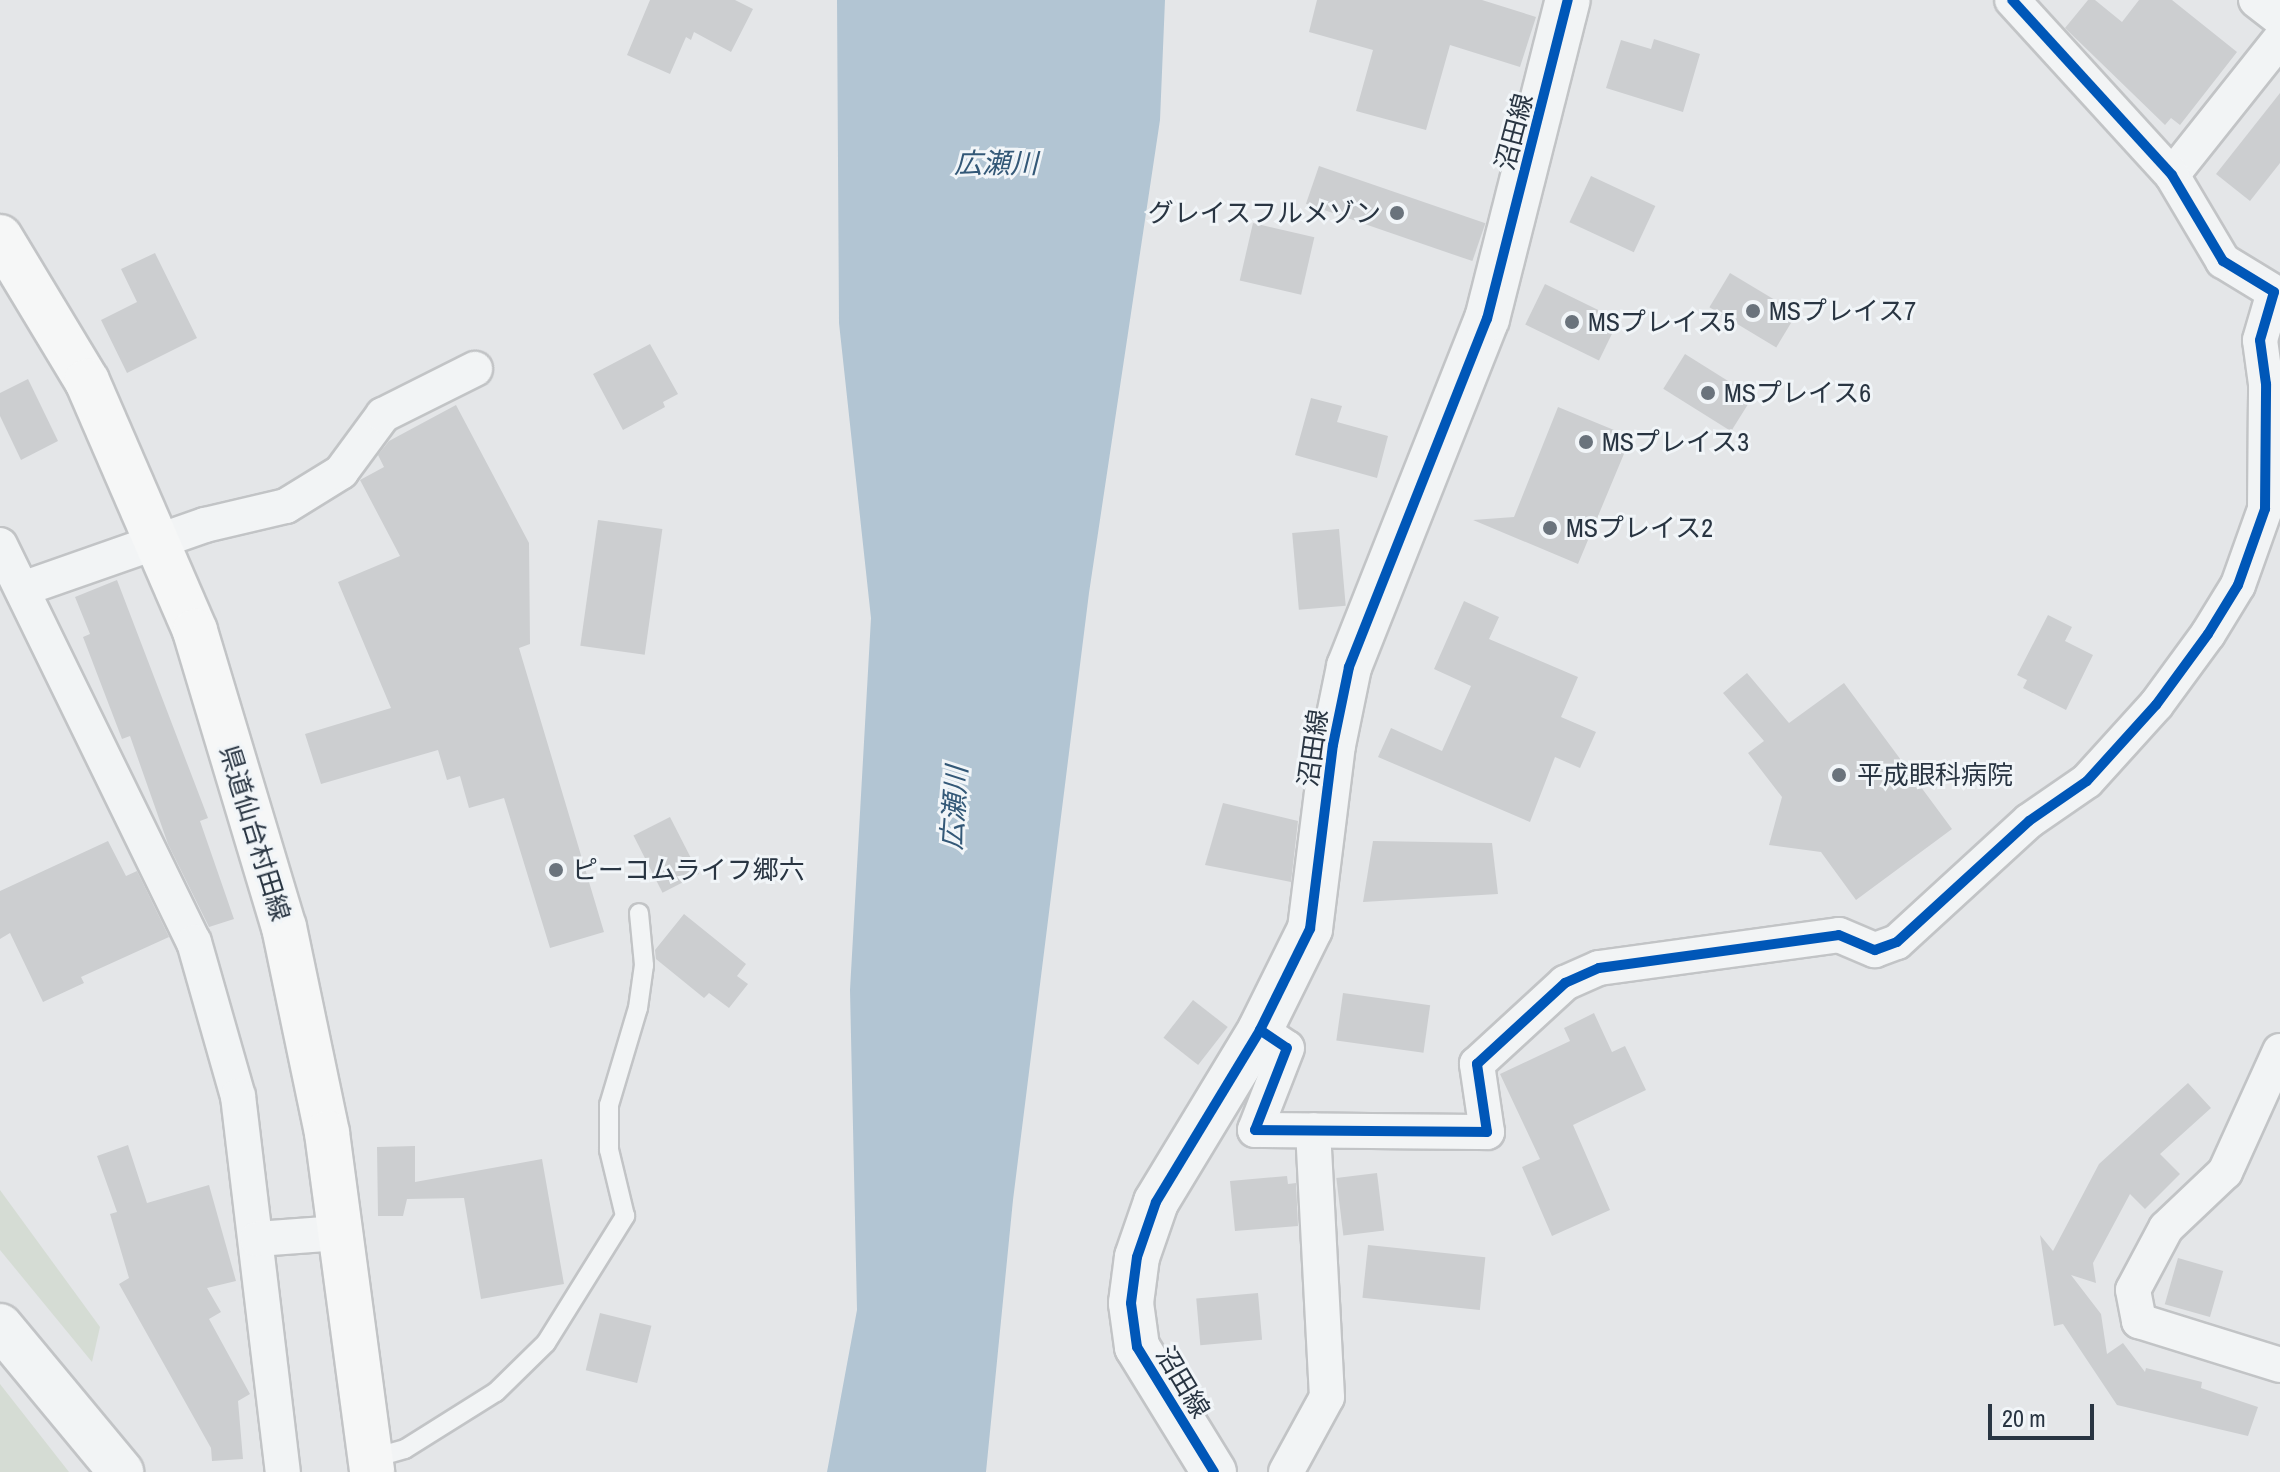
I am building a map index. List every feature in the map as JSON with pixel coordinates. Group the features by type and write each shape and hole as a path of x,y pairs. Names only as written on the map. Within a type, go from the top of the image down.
{"main road":[{"name":"県道仙台村田線","path":"0,237 87,381 195,631 284,927 327,1133 371,1465"}],"street":[{"name":"沼田線","path":"1214,1472 1137,1347 1131,1303 1137,1257 1156,1202 1260,1030 1310,929 1333,745 1349,667 1487,319 1568,0"},
{"path":"1260,1030 1287,1048 1255,1130 1487,1132 1477,1064 1565,983 1599,968 1839,935 1875,950 1897,942 2029,821 2087,781 2156,705 2238,585 2265,509 2266,384 2260,340 2277,294 2223,261 2172,175 2012,0"},
{"path":"2256,0 2280,19"},
{"path":"2172,175 2280,39"},
{"path":"25,588 158,540 286,506 341,472 383,415 475,369"},
{"path":"0,545 25,588 194,942 238,1096 283,1472"},
{"path":"2280,1051 2225,1172 2166,1228 2133,1290 2139,1321 2280,1365"},
{"path":"1286,1472 1327,1397 1313,1130"},
{"path":"257,1239 339,1233"},
{"path":"0,1326 121,1472"}],"lane":[{"path":"371,1465 405,1449 496,1392 546,1343 625,1216 609,1150 609,1105 638,1008 644,965 639,913"}],"shaded area":[{"path":"0,1190 100,1327 92,1362 0,1250"},
{"path":"0,1384 69,1472 0,1472"}],"water":[{"name":"広瀬川","path":"837,0 1165,0 1160,120 1089,593 1013,1200 986,1472 827,1472 857,1310 850,990 871,618 839,323"}],"building":[{"path":"650,0 735,0 753,9 731,52 694,32 691,40 686,37 670,74 627,55"},
{"path":"1317,0 1482,0 1536,17 1520,67 1450,45 1426,130 1356,111 1373,50 1309,32"},
{"path":"2088,0 2095,0 2122,22 2139,0 2172,0 2237,52 2180,125 2171,118 2165,125 2065,28"},
{"path":"1654,39 1700,54 1683,112 1606,88 1621,40 1651,49"},
{"path":"2280,93 2280,163 2250,201 2216,174"},
{"name":"グレイスフルメゾン","path":"1319,166 1485,223 1472,261 1306,204"},
{"path":"1591,176 1655,206 1634,252 1569,222"},
{"path":"1253,223 1314,237 1301,295 1240,280"},
{"path":"155,253 197,338 127,373 101,320 137,302 121,269"},
{"name":"MSプレイス7","path":"1730,273 1797,313 1776,347 1709,307"},
{"name":"MSプレイス5","path":"1545,284 1619,320 1599,360 1525,324"},
{"path":"650,344 678,394 663,402 665,407 623,430 593,374"},
{"name":"MSプレイス6","path":"1685,354 1753,396 1731,431 1663,389"},
{"path":"28,379 58,441 21,460 0,416 0,393"},
{"path":"1311,398 1342,406 1337,422 1388,436 1377,478 1295,455"},
{"path":"456,405 529,543 530,644 519,648 604,932 550,948 504,798 469,808 460,776 447,780 438,750 321,784 305,734 391,708 338,582 400,556 360,480 384,467 378,455 389,441"},
{"path":"1558,407 1631,437 1578,564 1473,520 1514,517"},
{"path":"598,520 662,529 645,655 580,646"},
{"path":"1339,529 1346,606 1299,610 1292,533"},
{"path":"117,580 208,818 200,821 234,919 209,927 168,844 130,736 122,739 83,637 90,634 75,597"},
{"path":"1464,601 1499,617 1489,639 1578,677 1561,717 1596,732 1580,768 1555,757 1530,822 1378,757 1391,728 1442,751 1471,686 1434,669"},
{"path":"2048,615 2072,627 2065,641 2093,655 2066,710 2023,688 2027,680 2017,675"},
{"name":"平成眼科病院","path":"1747,673 1789,723 1844,683 1952,829 1856,900 1821,852 1769,845 1782,797 1748,753 1764,741 1723,693"},
{"path":"1223,803 1298,821 1291,882 1205,865"},
{"path":"670,817 699,874 663,893 633,836"},
{"path":"108,841 126,876 137,871 169,937 81,977 84,983 43,1002 10,933 0,939 0,891"},
{"path":"1373,841 1492,843 1498,894 1363,902"},
{"path":"684,914 746,964 737,976 748,984 729,1008 709,993 704,998 656,959 655,950"},
{"path":"1343,993 1430,1005 1423,1053 1336,1041"},
{"path":"1193,1000 1228,1027 1198,1065 1163,1038"},
{"path":"1594,1013 1612,1052 1625,1046 1646,1090 1573,1125 1610,1210 1552,1236 1522,1167 1540,1159 1500,1074 1570,1041 1564,1028"},
{"path":"2188,1083 2211,1108 2160,1154 2180,1174 2145,1209 2130,1194 2093,1263 2096,1283 2071,1275 2101,1314 2107,1354 2123,1343 2145,1372 2146,1368 2202,1382 2201,1388 2258,1407 2248,1436 2117,1405 2063,1324 2054,1326 2040,1235 2053,1251 2099,1164"},
{"path":"128,1145 147,1203 209,1185 236,1281 207,1288 221,1312 209,1319 250,1394 238,1401 243,1459 212,1461 211,1448 119,1284 129,1278 110,1214 117,1212 97,1156"},
{"path":"415,1146 415,1182 542,1159 564,1284 481,1299 464,1198 407,1199 403,1216 378,1216 377,1147"},
{"path":"1377,1173 1384,1231 1343,1236 1336,1178"},
{"path":"1287,1176 1288,1184 1296,1183 1298,1226 1235,1231 1230,1181"},
{"path":"1368,1245 1485,1257 1480,1310 1362,1298"},
{"path":"2178,1258 2223,1271 2210,1317 2165,1304"},
{"path":"1258,1293 1262,1340 1200,1345 1196,1298"},
{"path":"600,1313 651,1326 637,1383 586,1370"}],"cycle path":[{"path":"1214,1472 1137,1347 1131,1303 1137,1257 1156,1202 1260,1030 1310,929 1333,745 1349,667 1487,319 1568,0"},
{"path":"1260,1030 1287,1048 1255,1130 1487,1132 1477,1064 1565,983 1599,968 1839,935 1875,950 1897,942 2029,821 2087,781 2156,705 2208,634 2238,585 2265,509 2266,384 2260,340 2274,292 2223,261 2172,175 2012,0"}],"place":[{"name":"グレイスフルメゾン","path":"1397,213"},
{"name":"MSプレイス7","path":"1753,311"},
{"name":"MSプレイス5","path":"1572,322"},
{"name":"MSプレイス6","path":"1708,393"},
{"name":"MSプレイス3","path":"1586,442"},
{"name":"MSプレイス2","path":"1550,528"},
{"name":"平成眼科病院","path":"1839,775"},
{"name":"ピーコムライフ郷六","path":"556,870"}]}
